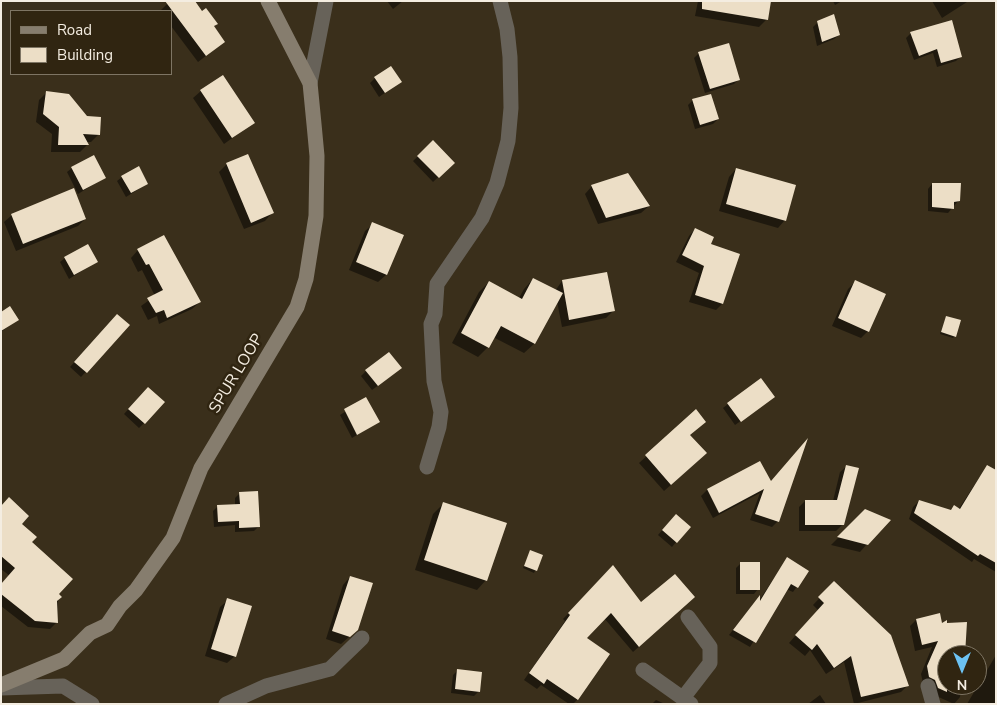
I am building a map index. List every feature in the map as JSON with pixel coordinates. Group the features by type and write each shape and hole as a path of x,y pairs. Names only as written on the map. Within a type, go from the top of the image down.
{"street":[{"name":"SPUR LOOP","path":"1,686 64,659 90,633 107,625 120,606 136,590 173,538 201,468 297,307 306,279 316,216 317,156 310,83 268,1"},
{"path":"310,83 326,1"},
{"path":"427,467 436,440 440,412 434,381 431,324 435,314 437,284 482,218 497,183 508,141 511,108 510,57 507,29 500,1"},
{"path":"643,670 687,701 710,663 710,647 688,617"},
{"path":"226,704 266,686 330,668 362,638"},
{"path":"1,686 63,686 92,704"},
{"path":"928,686 933,704"}],"building":[{"path":"165,1 195,1 202,11 206,8 218,24 214,26 225,42 206,56"},
{"path":"702,1 771,1 768,20 702,9"},
{"path":"834,14 840,35 822,42 817,21"},
{"path":"952,20 962,57 941,63 937,49 919,56 910,32"},
{"path":"729,43 740,80 710,89 698,52"},
{"path":"391,66 402,82 385,93 374,77"},
{"path":"223,75 255,123 232,138 200,90"},
{"path":"46,91 69,94 87,116 101,117 100,135 83,134 89,145 58,145 59,127 43,114"},
{"path":"711,94 719,119 700,125 692,99"},
{"path":"433,140 455,163 439,178 417,156"},
{"path":"248,154 274,213 251,223 226,163"},
{"path":"94,155 106,178 83,190 71,167"},
{"path":"139,166 148,184 131,193 121,176"},
{"path":"736,168 796,185 786,221 726,204"},
{"path":"628,173 650,206 606,218 591,185"},
{"path":"932,183 961,183 960,201 954,202 954,209 932,207"},
{"path":"74,188 86,219 23,244 11,214"},
{"path":"372,222 404,235 387,275 356,262"},
{"path":"695,228 714,237 711,244 740,254 723,304 695,295 704,266 682,255"},
{"path":"164,235 201,302 167,318 164,310 156,313 147,298 163,290 149,264 146,265 137,249"},
{"path":"88,244 98,262 74,275 64,257"},
{"path":"607,272 615,311 569,320 562,280"},
{"path":"533,278 563,293 535,344 501,326 489,348 461,333 489,281 522,299"},
{"path":"855,280 886,294 869,332 838,318"},
{"path":"10,306 19,320 1,331 1,312"},
{"path":"117,314 130,325 87,373 74,362"},
{"path":"946,316 961,320 956,337 941,332"},
{"path":"389,352 402,368 378,386 365,370"},
{"path":"761,378 775,397 741,422 727,403"},
{"path":"148,387 165,402 145,424 128,409"},
{"path":"366,397 380,422 357,435 344,409"},
{"path":"696,409 706,422 690,435 707,453 671,485 645,455"},
{"path":"808,438 779,522 755,514 764,489 719,513 707,489 760,461 771,481"},
{"path":"846,465 859,468 844,525 805,525 805,500 837,500"},
{"path":"987,465 996,470 996,563 980,554 978,556 914,513 919,500 951,510 954,505 960,509"},
{"path":"258,491 260,527 239,528 239,521 218,522 217,505 240,504 239,492"},
{"path":"9,497 29,516 22,524 37,537 32,542 73,579 59,594 62,597 57,601 58,623 35,621 1,594 1,584 15,568 1,556 1,506"},
{"path":"443,502 507,523 487,581 424,560"},
{"path":"865,509 891,520 868,545 837,537"},
{"path":"676,514 691,527 677,543 662,530"},
{"path":"530,550 543,555 537,571 524,566"},
{"path":"787,557 809,571 798,588 791,584 756,643 733,630 760,595 760,601"},
{"path":"740,562 760,562 760,590 740,590"},
{"path":"613,565 641,602 675,574 695,597 639,647 611,613 587,638 610,654 578,700 547,679 544,684 529,673 570,615 568,613"},
{"path":"350,576 373,583 358,630 350,637 332,631"},
{"path":"834,581 891,635 909,686 861,697 851,656 834,668 817,644 812,650 795,635 824,603 818,597"},
{"path":"227,598 252,606 236,657 211,649"},
{"path":"940,613 942,623 947,620 947,623 967,622 966,645 937,645 937,685 935,680 929,677 927,666 938,641 922,645 916,619"},
{"path":"457,669 482,672 480,692 455,689"}]}
